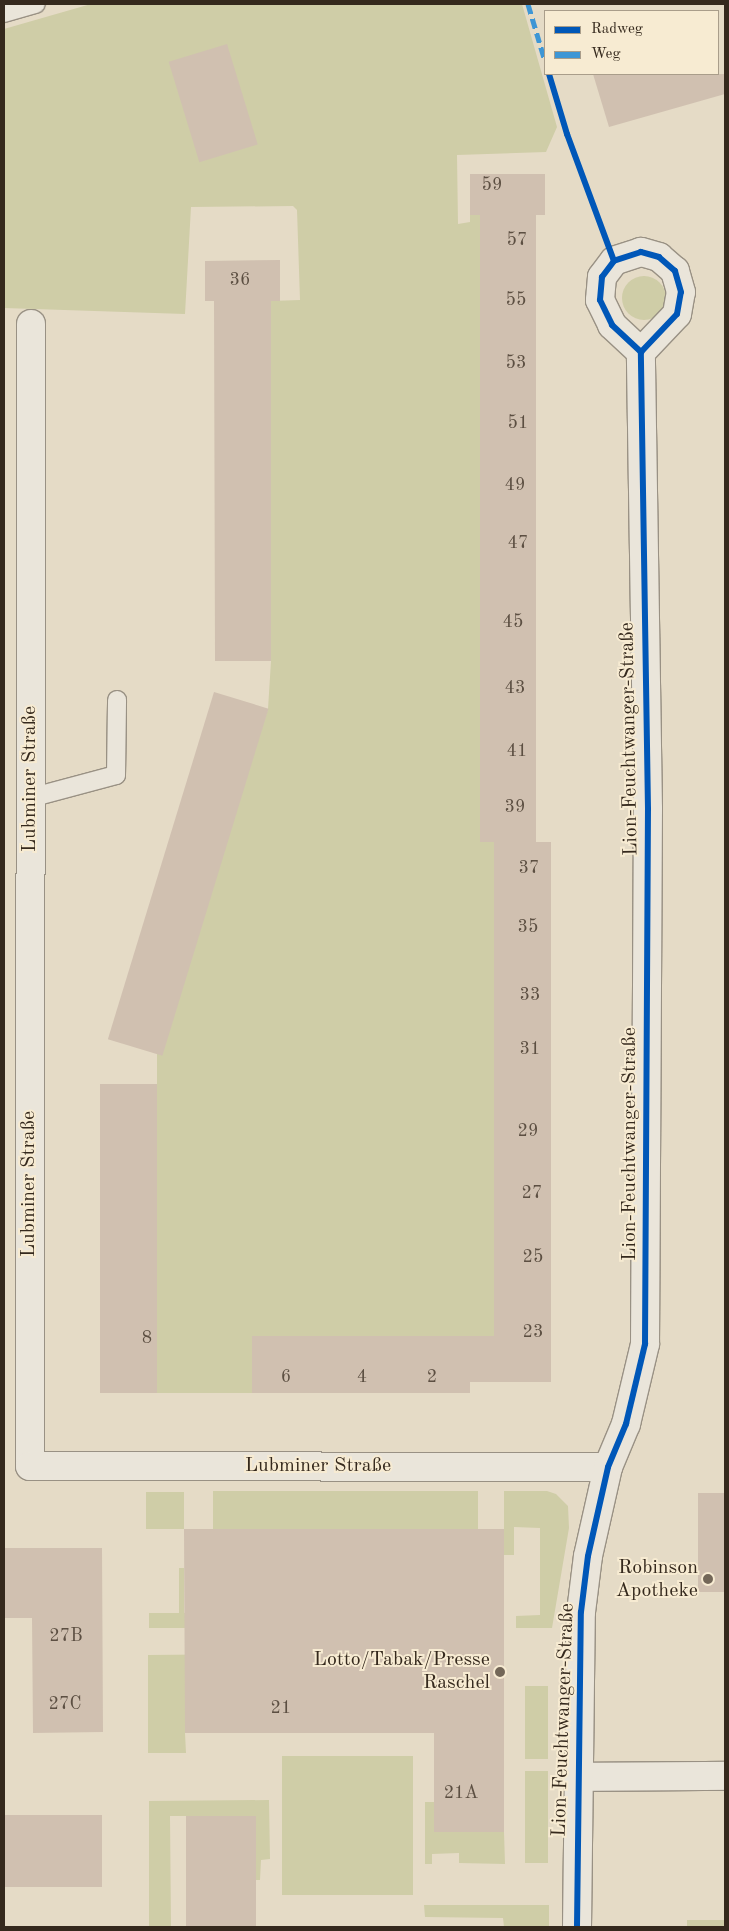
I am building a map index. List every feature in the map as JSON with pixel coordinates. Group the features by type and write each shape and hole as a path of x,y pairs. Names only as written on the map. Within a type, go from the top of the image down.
{"street":[{"name":"Lubminer Straße","path":"31,324 30,1466 608,1467"},
{"name":"Lion-Feuchtwanger-Straße","path":"577,1927 576,1777 581,1612 588,1556 608,1467 626,1424 645,1344 648,809 641,352"},
{"path":"576,1777 725,1776"}],"lane":[{"path":"4,13 36,4"},
{"path":"30,798 116,775 118,700"}],"shaded area":[{"path":"91,4 522,4 557,127 546,152 457,155 458,224 470,222 470,215 480,215 480,575 492,576 480,600 480,842 494,842 494,1354 252,1336 252,1393 157,1393 157,1054 268,709 271,661 271,301 300,300 297,210 293,206 191,207 185,314 4,308 4,29"},
{"path":"648,276 660,282 665,289 665,307 660,314 653,319 640,320 632,317 625,310 622,294 625,286 632,279"},
{"path":"213,1491 478,1491 478,1529 213,1529"},
{"path":"504,1491 547,1491 556,1494 568,1506 569,1528 552,1628 516,1628 516,1616 540,1615 540,1528 514,1527 514,1555 504,1555"},
{"path":"146,1492 184,1492 184,1529 146,1529"},
{"path":"179,1568 184,1568 184,1613 216,1613 216,1628 149,1628 149,1613 179,1613"},
{"path":"267,1654 185,1733 186,1753 148,1753 148,1655"},
{"path":"525,1686 548,1686 548,1759 525,1759"},
{"path":"282,1756 413,1756 413,1895 282,1895"},
{"path":"525,1771 548,1771 548,1863 525,1863"},
{"path":"269,1800 270,1859 261,1860 260,1880 256,1880 256,1816 170,1816 171,1927 149,1927 149,1801"},
{"path":"425,1802 434,1802 434,1832 504,1832 505,1864 459,1863 459,1853 432,1854 432,1864 425,1864"},
{"path":"424,1905 549,1905 549,1927 504,1927 503,1918 425,1917"},
{"path":"687,1920 725,1920 725,1927 687,1927"}],"building":[{"path":"227,44 258,144 199,162 169,62"},
{"path":"725,74 725,94 609,127 593,75"},
{"path":"470,174 545,174 545,215 536,215 536,842 551,842 551,1382 470,1382 470,1393 252,1393 252,1336 494,1336 494,842 480,842 480,215 470,215"},
{"path":"280,260 280,301 271,301 271,661 215,661 214,301 205,301 205,261"},
{"path":"214,692 269,709 162,1056 108,1039"},
{"path":"100,1084 157,1084 157,1393 100,1393"},
{"path":"698,1493 725,1493 725,1592 698,1592"},
{"path":"184,1529 504,1529 504,1832 434,1832 434,1733 185,1733"},
{"path":"4,1548 102,1548 103,1732 33,1733 32,1618 4,1618"},
{"path":"4,1815 102,1815 102,1887 4,1887"},
{"path":"186,1816 256,1816 256,1927 186,1927"}],"marked path":[{"path":"528,4 544,58"}],"cycle path":[{"path":"549,75 567,134 614,261"},
{"path":"577,1927 581,1612 588,1556 608,1467 626,1424 645,1344 648,809 641,352 677,314 681,292 675,271 659,257 641,252 614,261 602,277 600,300 612,325 641,352"}],"place":[{"name":"Robinson Apotheke","path":"708,1579"},
{"name":"Lotto/Tabak/Presse Raschel","path":"500,1672"}]}
